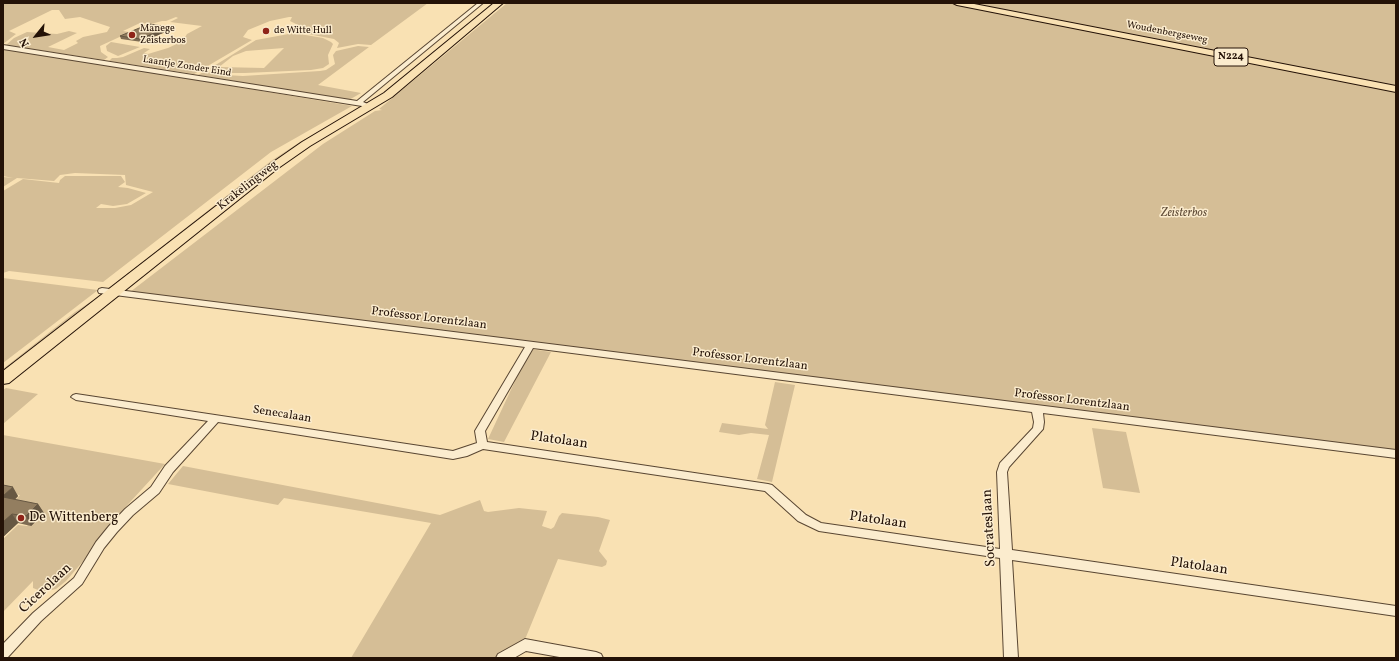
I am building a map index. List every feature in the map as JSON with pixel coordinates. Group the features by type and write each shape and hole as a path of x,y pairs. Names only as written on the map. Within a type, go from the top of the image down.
{"main road":[{"name":"Krakelingweg","path":"3,379 273,166 397,80 491,3"},
{"name":"Krakelingweg","path":"363,105 388,95 499,3"},
{"name":"Woudenbergseweg","path":"957,3 1396,89"},
{"name":"Krakelingweg","path":"3,366 112,292"}],"street":[{"name":"Krakelingweg","path":"363,105 481,3"},
{"name":"Laantje Zonder Eind","path":"3,47 363,105"},
{"name":"Krakelingweg","path":"69,334 112,292"},
{"name":"Professor Lorentzlaan","path":"112,292 530,346 1396,454"},
{"path":"482,445 480,431 530,346"},
{"name":"Senecalaan","path":"76,397 453,455 463,453 482,445"},
{"name":"Socrateslaan","path":"1011,658 1002,472 1004,466 1038,429 1039,422 1037,409"},
{"name":"Cicerolaan","path":"3,653 38,617 78,581 100,545 113,529 129,512 155,490 169,469 216,418"},
{"name":"Platolaan","path":"482,445 750,484 768,488 802,518 819,527 1396,611"},
{"path":"503,658 525,646 596,658"}],"green space":[{"path":"3,3 428,3 371,45 358,44 337,48 339,43 334,39 298,32 297,30 302,27 290,21 292,17 270,21 248,30 243,37 252,40 194,74 109,61 112,58 123,57 144,48 150,49 144,53 148,54 168,48 183,41 187,34 202,26 170,22 178,18 176,17 151,24 140,23 123,31 128,32 126,34 100,46 101,52 108,57 104,60 6,45 14,38 27,32 57,34 69,31 77,33 48,47 64,50 78,43 76,41 83,37 107,32 110,27 80,17 65,19 59,10 52,10 9,31 16,34 3,44"},
{"name":"Zeisterbos","path":"507,3 1396,3 1396,454 130,292 323,144 375,111 382,110 379,109"},
{"path":"294,33 323,38 333,44 328,55 329,64 323,68 311,70 245,73 228,73 209,69 256,40","holes":["284,48 264,68 219,67 233,56 246,51"]},
{"path":"111,42 140,47 118,56 107,51 106,46"},
{"path":"358,46 369,47 318,85 361,93 349,100 198,75 205,71 224,75 243,76 326,70 335,64 333,55 336,51"},
{"path":"3,48 352,106 271,152 103,282 9,271 3,273 3,191 23,179 59,183 65,176 121,176 125,182 118,187 146,193 127,204 113,206 101,204 96,208 115,208 131,205 153,192 126,185 125,175 75,173 60,175 54,181 17,178 3,187 3,177 13,178 3,176"},
{"path":"359,109 113,285 271,161 300,142"},
{"path":"3,278 98,290 3,363"},
{"path":"92,301 97,302 3,376 3,369 75,312"},
{"path":"530,349 551,352 504,442 488,439"},
{"path":"775,382 795,385 772,482 757,479 769,435 751,433 739,435 719,432 722,423 768,429 765,425"},
{"path":"6,388 38,394 3,424 3,390"},
{"path":"1092,428 1126,432 1140,493 1103,488"},
{"path":"3,435 165,464 109,525 85,559 66,581 56,589 43,592 33,588 33,581 3,612 3,539 18,525 27,526 42,510 10,505 20,495 3,493"},
{"path":"183,466 440,515 480,500 484,511 488,512 519,508 547,511 542,526 551,529 554,527 562,513 598,517 610,520 599,551 607,561 606,565 602,567 558,559 526,637 521,645 502,658 351,658 431,523 284,498 278,505 168,484"}],"building":[{"path":"149,24 169,27 140,39 120,36"},
{"path":"3,485 13,487 3,496"},
{"path":"3,497 38,504 26,516 12,514 3,522"}],"place":[{"name":"de Witte Hull","path":"266,31"},
{"name":"Manege Zeisterbos","path":"132,35"},
{"name":"De Wittenberg","path":"21,518"}]}
